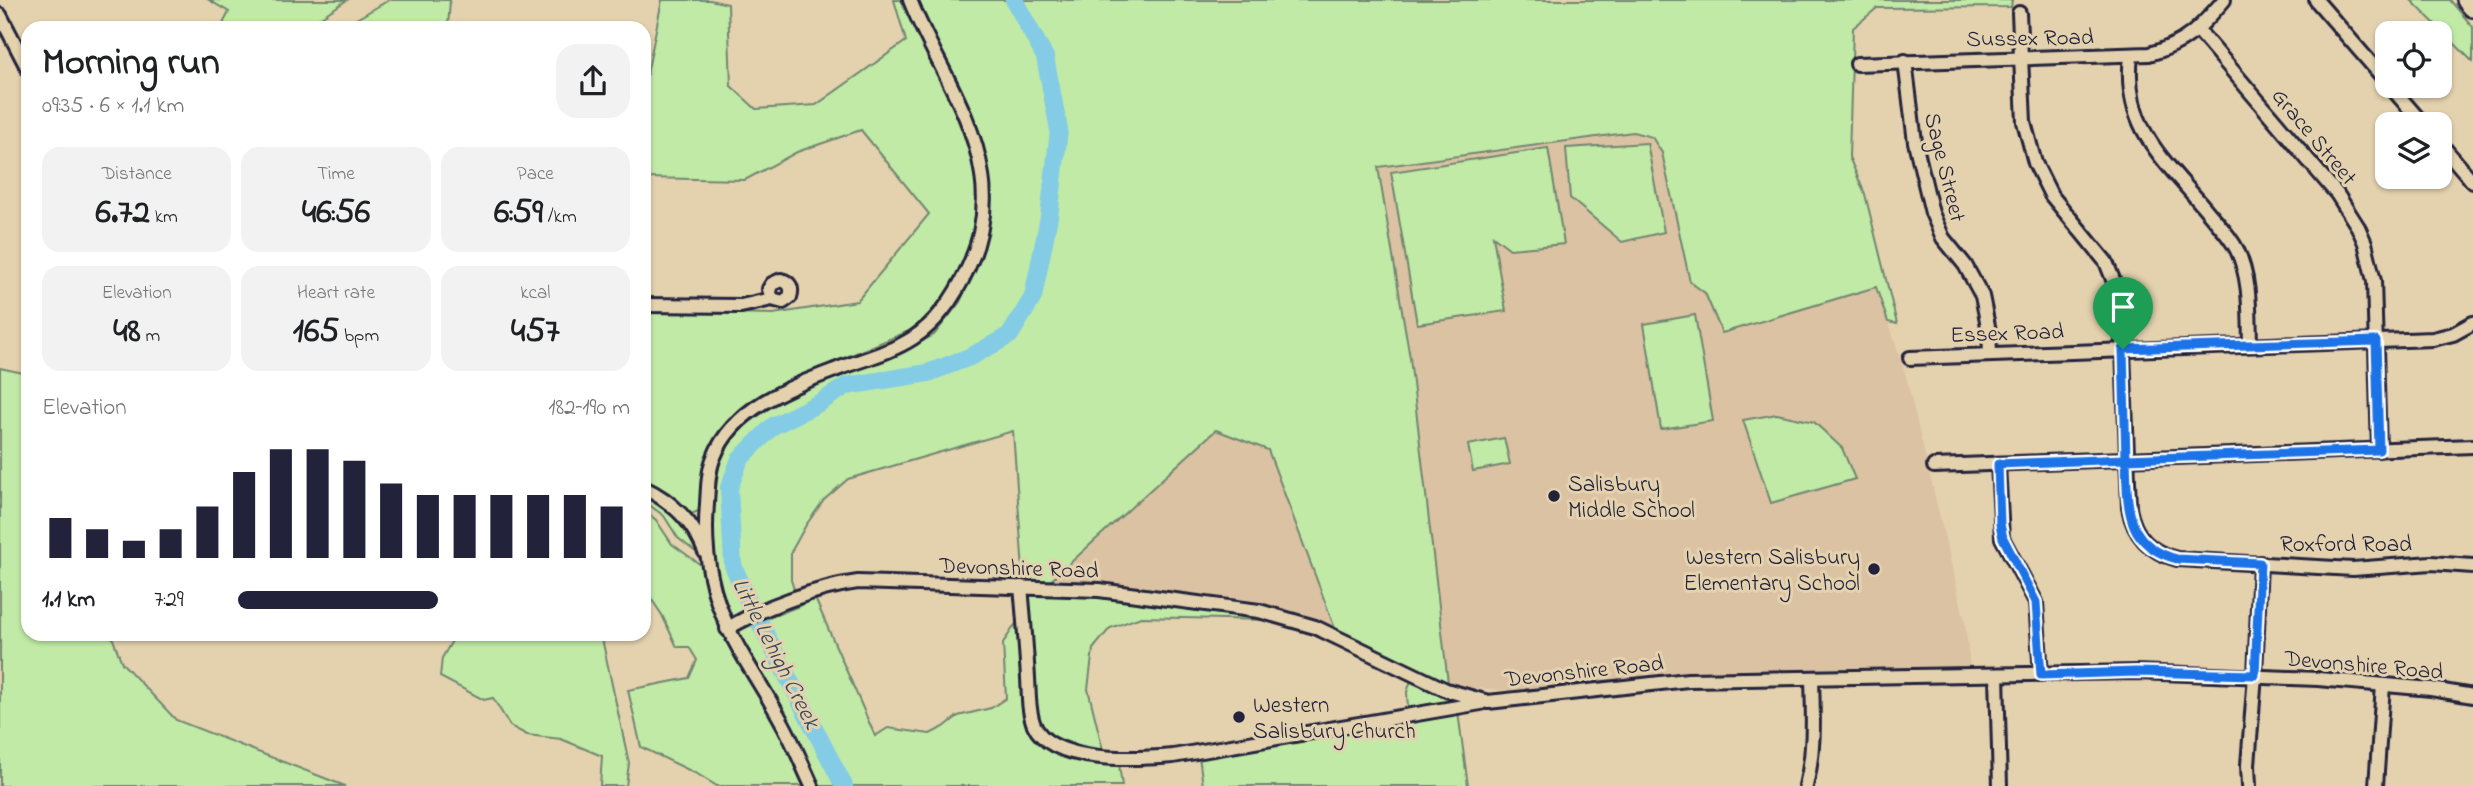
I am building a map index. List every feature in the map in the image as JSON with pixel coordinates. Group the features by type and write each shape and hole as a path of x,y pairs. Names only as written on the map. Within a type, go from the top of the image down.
{"highway":[{"path":"2467,0 2473,7"}],"street":[{"path":"709,565 706,527 709,475 714,456 737,424 789,387 913,338 941,311 964,278 972,259 983,221 984,199 979,156 965,115 910,0"},
{"name":"Sussex Road","path":"1857,64 2131,56 2163,50 2177,44 2198,30 2224,0"},
{"path":"2316,0 2375,68"},
{"name":"Roxford Road","path":"2019,13 2024,122 2035,163 2051,195 2097,248 2113,276 2120,308 2131,520 2140,537 2148,546 2177,559 2353,569 2431,563 2473,566"},
{"path":"0,15 21,56"},
{"name":"Grace Street","path":"2198,30 2337,194 2350,212 2365,243 2371,265 2379,450"},
{"path":"2131,56 2129,71 2132,103 2144,133 2229,236 2242,264 2248,294 2250,344"},
{"name":"Sage Street","path":"1905,61 1913,132 1932,213 1943,238 1965,265 1982,296 1987,313 1990,354"},
{"path":"2401,98 2413,112"},
{"path":"2452,157 2473,182"},
{"path":"651,305 741,306 772,299"},
{"name":"Essex Road","path":"1910,358 2433,339 2453,334 2473,323"},
{"path":"1934,466 2473,446"},
{"path":"1998,464 2000,524 2003,538 2036,602 2041,675"},
{"path":"651,492 664,500 691,526 699,538 732,626 812,786"},
{"path":"2249,786 2260,563"},
{"name":"Devonshire Road","path":"732,626 825,587 858,582 1099,590 1278,615 1315,627 1446,690 1488,702 1664,682 2136,672 2255,675 2431,689 2473,696"},
{"path":"1021,587 1031,713 1039,733 1046,741 1061,749 1122,758 1173,756 1488,702"},
{"path":"1997,675 2000,786"},
{"path":"1806,786 1813,743 1812,678"},
{"path":"2376,786 2382,685"}],"shaded area":[{"path":"1633,132 1652,137 1663,155 1705,293 1722,333 1877,287 1906,376 1965,621 1970,667 1668,673 1528,692 1464,687 1448,683 1410,358 1378,167"},
{"path":"1216,430 1268,450 1336,631 1301,615 1246,603 1046,585"}],"green space":[{"path":"209,0 347,0 315,21 224,21 229,12"},
{"path":"389,0 450,0 448,21 353,21"},
{"path":"662,0 710,0 728,4 731,86 756,109 816,105 906,41 894,0 905,0 970,145 979,201 976,230 966,259 949,291 925,318 909,331 781,384 747,407 717,437 705,467 701,510 691,514 651,483 651,311 773,314 857,301 929,214 861,130 797,152 745,180 651,178 651,54"},
{"path":"915,0 2012,0 2011,7 1877,8 1853,28 1849,157 1865,194 1897,324 1888,322 1876,287 1722,333 1705,293 1690,282 1662,153 1652,137 1633,132 1378,167 1410,358 1448,683 1336,631 1268,450 1216,430 1046,585 1024,585 1013,431 848,479 824,500 791,552 791,580 795,592 730,618 716,569 712,522 719,458 731,440 743,427 787,395 824,378 905,350 934,335 960,302 980,258 991,209 987,165 974,120"},
{"path":"2411,0 2450,0 2473,27 2473,62 2452,41 2452,21 2432,21"},
{"path":"1647,143 1664,232 1622,242 1570,198 1566,148"},
{"path":"1548,148 1564,244 1510,249 1493,236 1506,311 1417,324 1391,172"},
{"path":"1695,315 1713,421 1661,429 1644,324"},
{"path":"0,368 21,372 21,641 114,641 122,663 176,720 345,786 0,786"},
{"path":"1777,414 1814,422 1842,448 1855,479 1771,503 1743,420"},
{"path":"1504,438 1510,464 1473,471 1468,445"},
{"path":"651,500 686,527 702,557 678,538 664,516 651,506"},
{"path":"651,516 672,544 701,565 712,608 723,635 779,727 808,786 717,786 641,747 628,690 689,678 697,660 689,647 677,647 651,598"},
{"path":"1033,592 1095,594 1263,617 1301,628 1266,620 1141,617 1110,628 1093,649 1088,689 1103,750 1058,738 1036,721 1030,618 1026,597"},
{"path":"814,596 875,736 888,728 930,734 958,716 991,708 1006,698 1003,643 1021,616 1022,707 1026,727 1041,743 1119,764 1122,786 818,786 738,638 739,630 799,606"},
{"path":"452,641 603,641 629,763 626,786 600,786 602,756 561,739 527,735 510,726 493,698 484,700 440,677 442,658"},
{"path":"1412,678 1453,698 1455,704 1408,710 1407,692"},
{"path":"1458,712 1468,786 1203,786 1199,756"}],"waterway":[{"name":"Little Lehigh Creek","path":"844,786 746,596 733,565 729,488 740,459 773,426 846,386 928,373 972,356 1010,335 1033,297 1049,217 1059,130 1045,57 1014,0"}],"place":[{"name":"Salisbury Middle School","path":"1554,496"},
{"name":"Western Salisbury Elementary School","path":"1874,569"},
{"name":"Western Salisbury Church","path":"1239,717"}],"route":[{"path":"2123,349 2126,459 1998,464 2000,524 2007,550 2036,602 2041,675 2136,672 2255,675 2260,563 2177,559 2155,552 2140,537 2131,520 2126,459 2379,450 2376,341 2123,349"}]}
